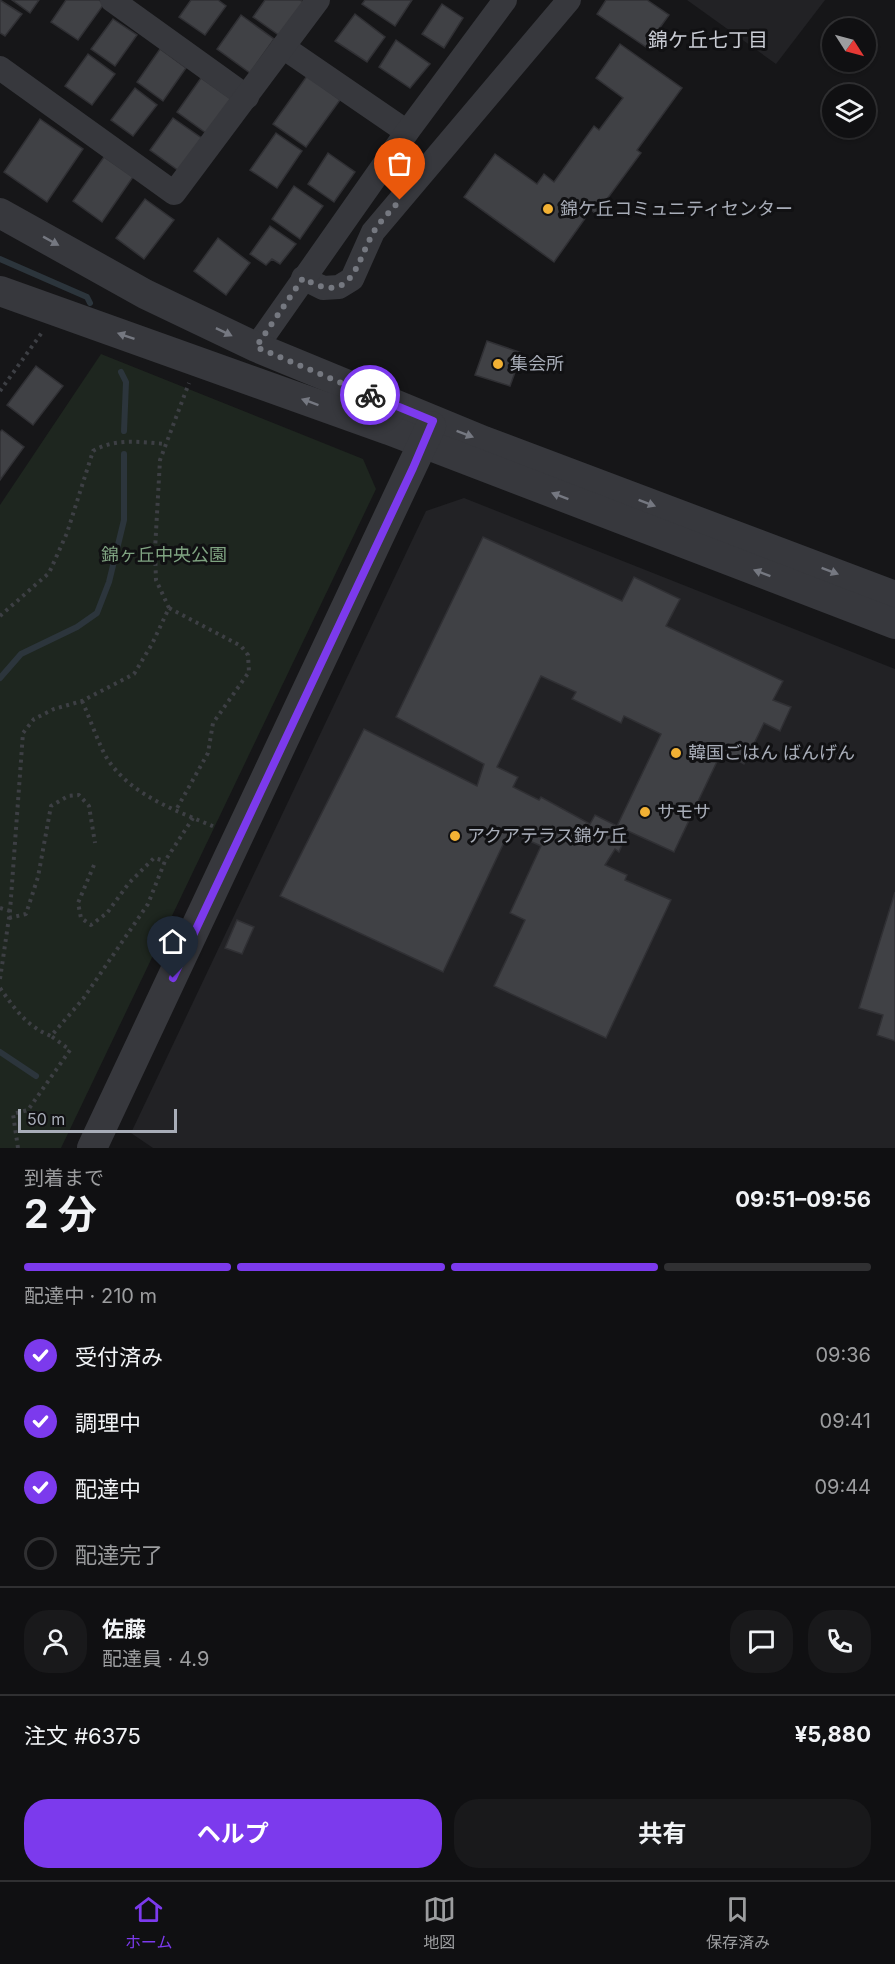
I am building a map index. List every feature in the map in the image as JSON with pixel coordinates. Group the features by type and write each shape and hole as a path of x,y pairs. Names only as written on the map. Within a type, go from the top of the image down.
{"street":[{"path":"112,0 247,97"},
{"path":"0,68 174,193 317,0"},
{"path":"256,347 407,132 505,0"},
{"path":"303,278 323,288 339,287 351,279 373,232 568,0"},
{"path":"283,47 407,132"},
{"path":"0,213 145,294 428,432 895,624"},
{"path":"0,291 428,432 895,596"},
{"path":"92,1148 428,432"}],"path":[{"path":"0,391 45,328"},
{"path":"176,810 208,753 213,723 249,672 248,655 241,646 168,608 156,580 155,550 160,460 190,381"},
{"path":"0,616 49,573 67,533 93,451 103,445 136,441 166,444"},
{"path":"0,979 10,911 23,733 34,719 54,709 82,701 134,674 152,644 168,608"},
{"path":"82,701 107,759 123,779 148,797 225,832"},
{"path":"9,918 26,915 38,877 51,806 68,796 80,795 89,806 95,843"},
{"path":"51,1036 83,999 148,904 165,861 193,818"},
{"path":"93,865 78,903 81,918 91,925 107,913 129,883 154,858 165,861"},
{"path":"0,908 10,911"},
{"path":"0,988 20,1016 35,1029 51,1036 70,1050 28,1110 13,1114 18,1148"}],"shaded area":[{"path":"687,0 825,0 776,64"},
{"path":"464,498 895,669 895,1148 153,1148 131,1133 426,511"}],"green space":[{"name":"錦ヶ丘中央公園","path":"101,354 363,459 376,489 61,1148 0,1148 0,505"}],"building":[{"path":"0,0 22,14 5,36 0,33"},
{"path":"12,0 39,0 30,13"},
{"path":"66,0 99,0 104,4 78,40 51,22"},
{"path":"191,0 218,0 226,6 205,35 179,17"},
{"path":"265,0 304,2 280,36 253,17"},
{"path":"365,0 412,0 395,26 362,4"},
{"path":"606,0 647,0 669,15 646,47 597,14"},
{"path":"442,4 463,18 444,48 422,34"},
{"path":"355,14 385,37 367,62 335,41"},
{"path":"241,15 274,39 250,73 217,49"},
{"path":"113,19 137,35 115,66 91,49"},
{"path":"396,40 430,64 410,88 379,67"},
{"path":"620,44 682,88 637,150 641,153 596,214 591,210 554,262 464,197 495,154 537,184 544,174 554,182 594,126 599,130 623,98 596,78"},
{"path":"160,49 186,68 163,101 137,82"},
{"path":"88,54 115,74 92,105 65,86"},
{"path":"307,76 340,100 306,147 273,124"},
{"path":"201,78 231,99 206,133 177,112"},
{"path":"135,88 157,105 133,136 111,120"},
{"path":"173,118 203,139 179,171 150,150"},
{"path":"40,119 83,149 47,202 4,172"},
{"path":"276,133 302,151 277,188 250,170"},
{"path":"328,153 355,172 334,202 308,184"},
{"path":"104,157 133,177 102,222 73,201"},
{"path":"294,186 323,206 300,239 272,219"},
{"path":"145,199 174,220 144,259 116,238"},
{"path":"270,226 296,244 280,264 272,259 266,265 250,254"},
{"path":"218,238 250,263 226,295 194,271"},
{"name":"集会所","path":"487,341 522,353 510,386 475,375"},
{"path":"36,366 63,386 33,425 7,405"},
{"path":"2,430 24,447 0,480 0,432"},
{"path":"483,537 622,601 634,577 680,599 666,626 783,681 773,700 791,707 780,731 764,723 744,764 722,751 674,852 628,831 619,852 615,849 605,865 627,875 625,880 671,900 606,1038 494,986 525,920 510,913 541,846 509,832 443,972 280,896 364,729 477,786 484,764 396,717","holes":["541,676 576,692 572,699 621,723 624,716 661,734 617,826 595,815 590,824 541,797 539,800 513,787 518,777 497,767"]},
{"path":"895,892 895,1041 877,1035 883,1015 859,1008"},
{"path":"237,920 254,927 242,954 225,948"}],"waterway":[{"path":"0,259 87,297 90,303"},
{"path":"121,372 126,382 124,431"},
{"path":"0,678 21,654 77,627 97,613 109,582 124,520 124,454"},
{"path":"0,1052 36,1076"}],"way so far":[{"path":"370,395 256,347 303,278 323,288 339,287 351,279 373,232 400,200"}],"place":[{"name":"錦ケ丘コミュニティセンター","path":"548,209"},
{"name":"集会所","path":"498,364"},
{"name":"韓国ごはん ばんげん","path":"676,753"},
{"name":"サモサ","path":"645,812"},
{"name":"アクアテラス錦ケ丘","path":"455,836"}],"district":[{"name":"錦ケ丘七丁目","path":"708,40"}],"route":[{"path":"173,978 433,421 370,395"}]}
